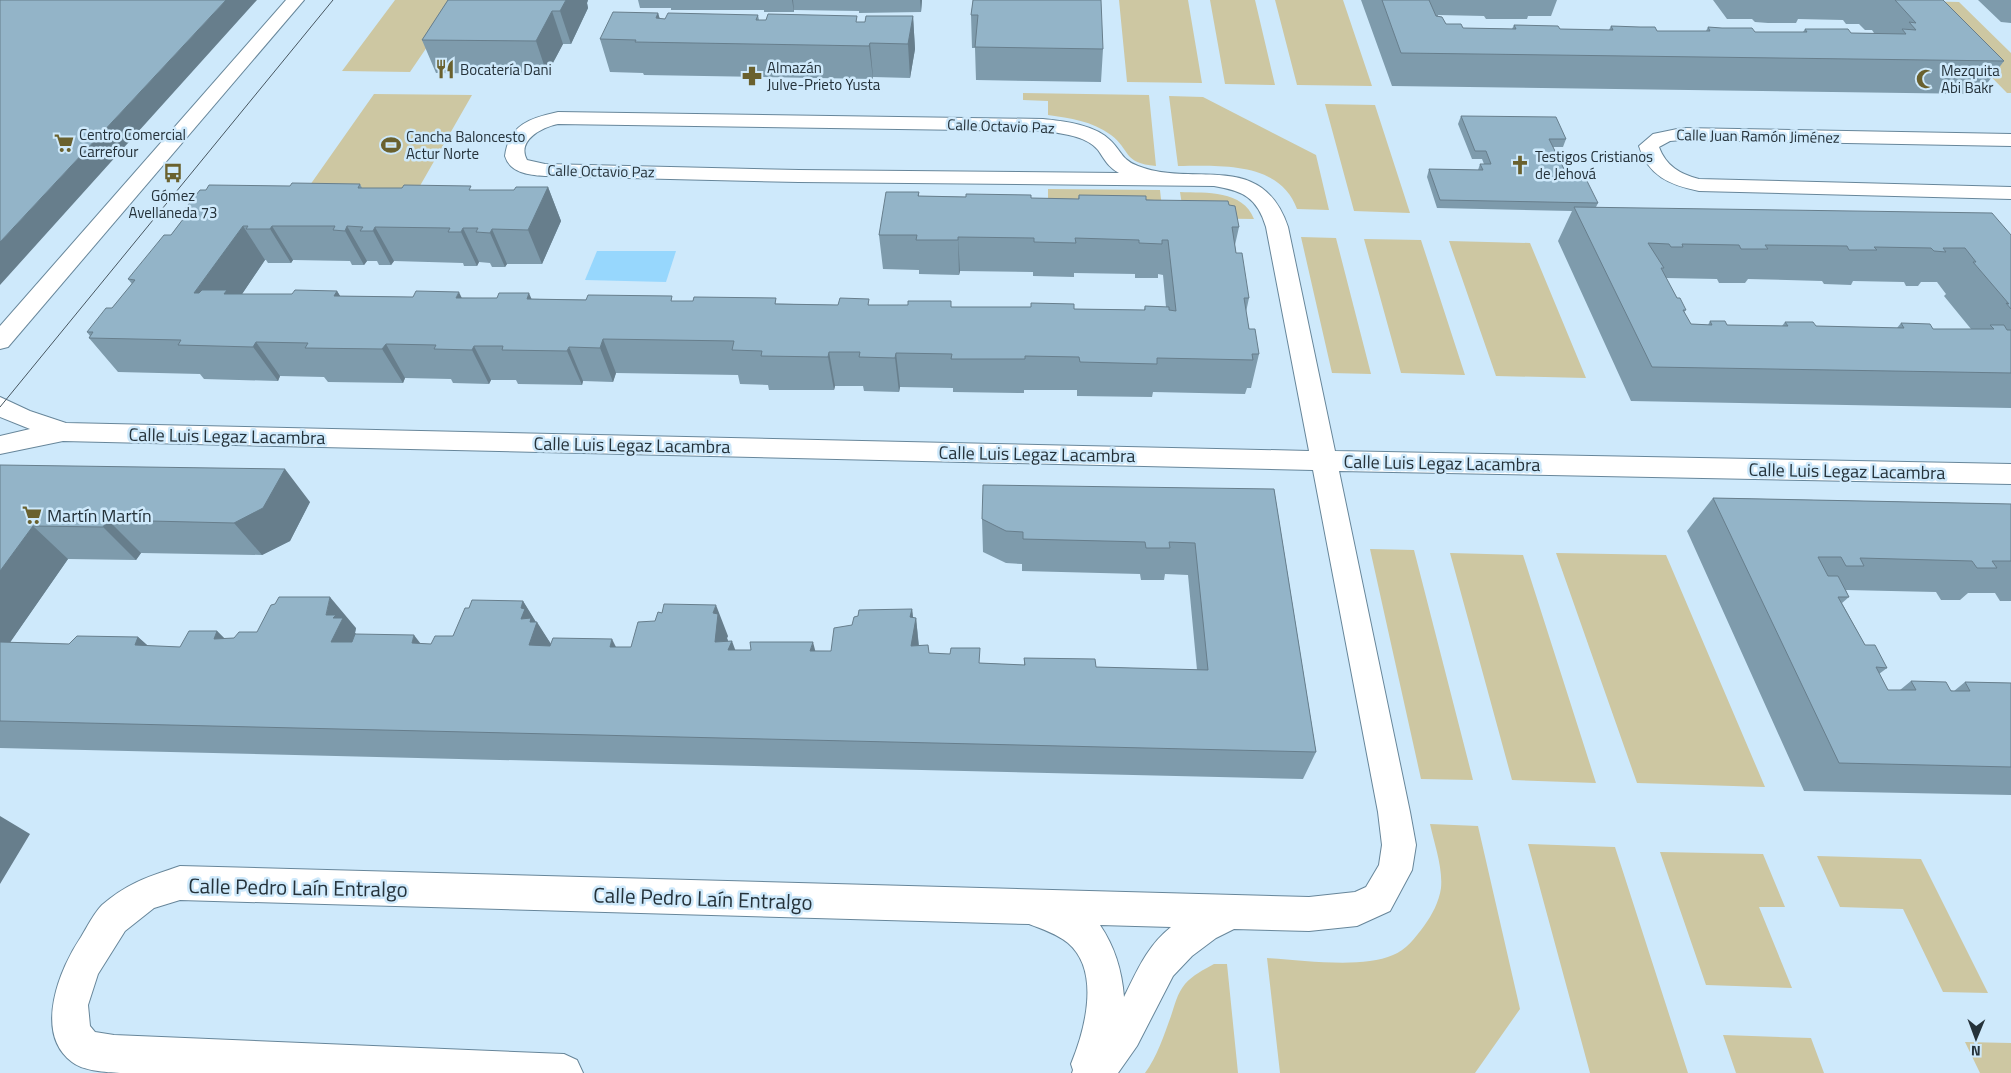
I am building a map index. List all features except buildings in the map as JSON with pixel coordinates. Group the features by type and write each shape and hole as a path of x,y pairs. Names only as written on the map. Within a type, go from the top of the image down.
{"street":[{"path":"0,341 295,0"},
{"name":"Calle Octavio Paz","path":"558,118 1034,125 1055,126 1099,142 1105,146 1115,161 1124,168 1155,178 1056,179 545,170 523,166 516,160 514,154 523,133 533,125 558,118"},
{"name":"Calle Octavio Paz","path":"1056,179 1070,173 1085,156 1081,140 1066,129"},
{"name":"Calle Juan Ramón Jiménez","path":"2011,140 1682,134 1664,136 1655,140 1649,146 1658,166 1669,175 1682,181 1699,185 2011,193"},
{"path":"1155,178 1214,180 1232,183 1247,187 1268,204 1277,227 1324,461"},
{"name":"Calle Luis Legaz Lacambra","path":"0,406 20,417 63,432"},
{"name":"Calle Luis Legaz Lacambra","path":"0,444 63,432 1324,461 2011,474"},
{"name":"Calle Pedro Laín Entralgo","path":"564,1073 114,1054 86,1049 72,1034 70,1005 83,965 114,919 144,895 180,883 1309,914 1358,909 1378,899 1395,870 1399,845 1324,461"},
{"name":"Calle Pedro Laín Entralgo","path":"1028,906 1062,919 1084,934 1098,956 1105,978 1103,1027 1098,1047 1083,1073"},
{"name":"Calle Pedro Laín Entralgo","path":"1091,1073 1105,1061 1118,1043 1151,979 1165,957 1208,922 1232,912"}],"shaded area":[{"path":"395,0 459,0 410,72 342,71"},
{"path":"1119,0 1188,0 1202,83 1127,82"},
{"path":"1210,0 1255,0 1275,85 1225,84"},
{"path":"1275,0 1343,0 1372,86 1297,85"},
{"path":"1917,1 1959,2 2011,53 2011,93 2007,93"},
{"path":"1023,93 1149,95 1156,166 1132,159 1111,135 1096,126 1073,119 1048,115 1048,101 1023,100"},
{"name":"Cancha Baloncesto Actur Norte","path":"374,94 472,95 413,198 303,195"},
{"path":"1169,96 1203,97 1316,155 1329,210 1297,209 1289,193 1277,182 1263,174 1229,167 1178,166"},
{"path":"1325,104 1375,105 1410,213 1354,211"},
{"path":"1048,189 1160,190 1163,217 1048,216"},
{"path":"1180,192 1212,193 1233,198 1249,210 1254,219 1184,218"},
{"path":"1301,237 1336,238 1371,374 1332,373"},
{"path":"1364,239 1421,240 1465,375 1401,373"},
{"path":"1449,241 1530,243 1586,378 1496,376"},
{"path":"1370,549 1414,550 1473,780 1421,779"},
{"path":"1450,553 1523,555 1596,783 1512,780"},
{"path":"1556,553 1666,555 1765,787 1637,783"},
{"path":"1430,824 1478,826 1520,1009 1475,1073 1280,1073 1267,958 1349,963 1365,962 1393,955 1406,947 1430,917 1437,903 1441,888 1441,872"},
{"path":"1528,844 1615,847 1688,1073 1590,1073"},
{"path":"1660,852 1763,854 1785,907 1759,907 1792,988 1706,985"},
{"path":"1817,856 1921,859 1988,993 1943,992 1903,909 1840,907"},
{"path":"1214,964 1227,964 1238,1073 1145,1073 1160,1046 1176,999 1182,988 1195,975"},
{"path":"1723,1035 1811,1038 1824,1073 1736,1073"},
{"path":"1965,1042 2011,1043 2011,1073 1980,1073"}],"water":[{"path":"597,251 676,251 666,282 585,280"}],"tram line":[{"path":"0,407 333,0"}],"place":[{"name":"Bocatería Dani","path":"445,69"},
{"name":"Almazán Julve-Prieto Yusta","path":"752,76"},
{"name":"Mezquita Abi Bakr","path":"1926,79"},
{"name":"Centro Comercial Carrefour","path":"64,143"},
{"name":"Cancha Baloncesto Actur Norte","path":"391,145"},
{"name":"Testigos Cristianos de Jehová","path":"1520,165"},
{"name":"Gómez Avellaneda 73","path":"173,173"},
{"name":"Martín Martín","path":"32,515"}]}
